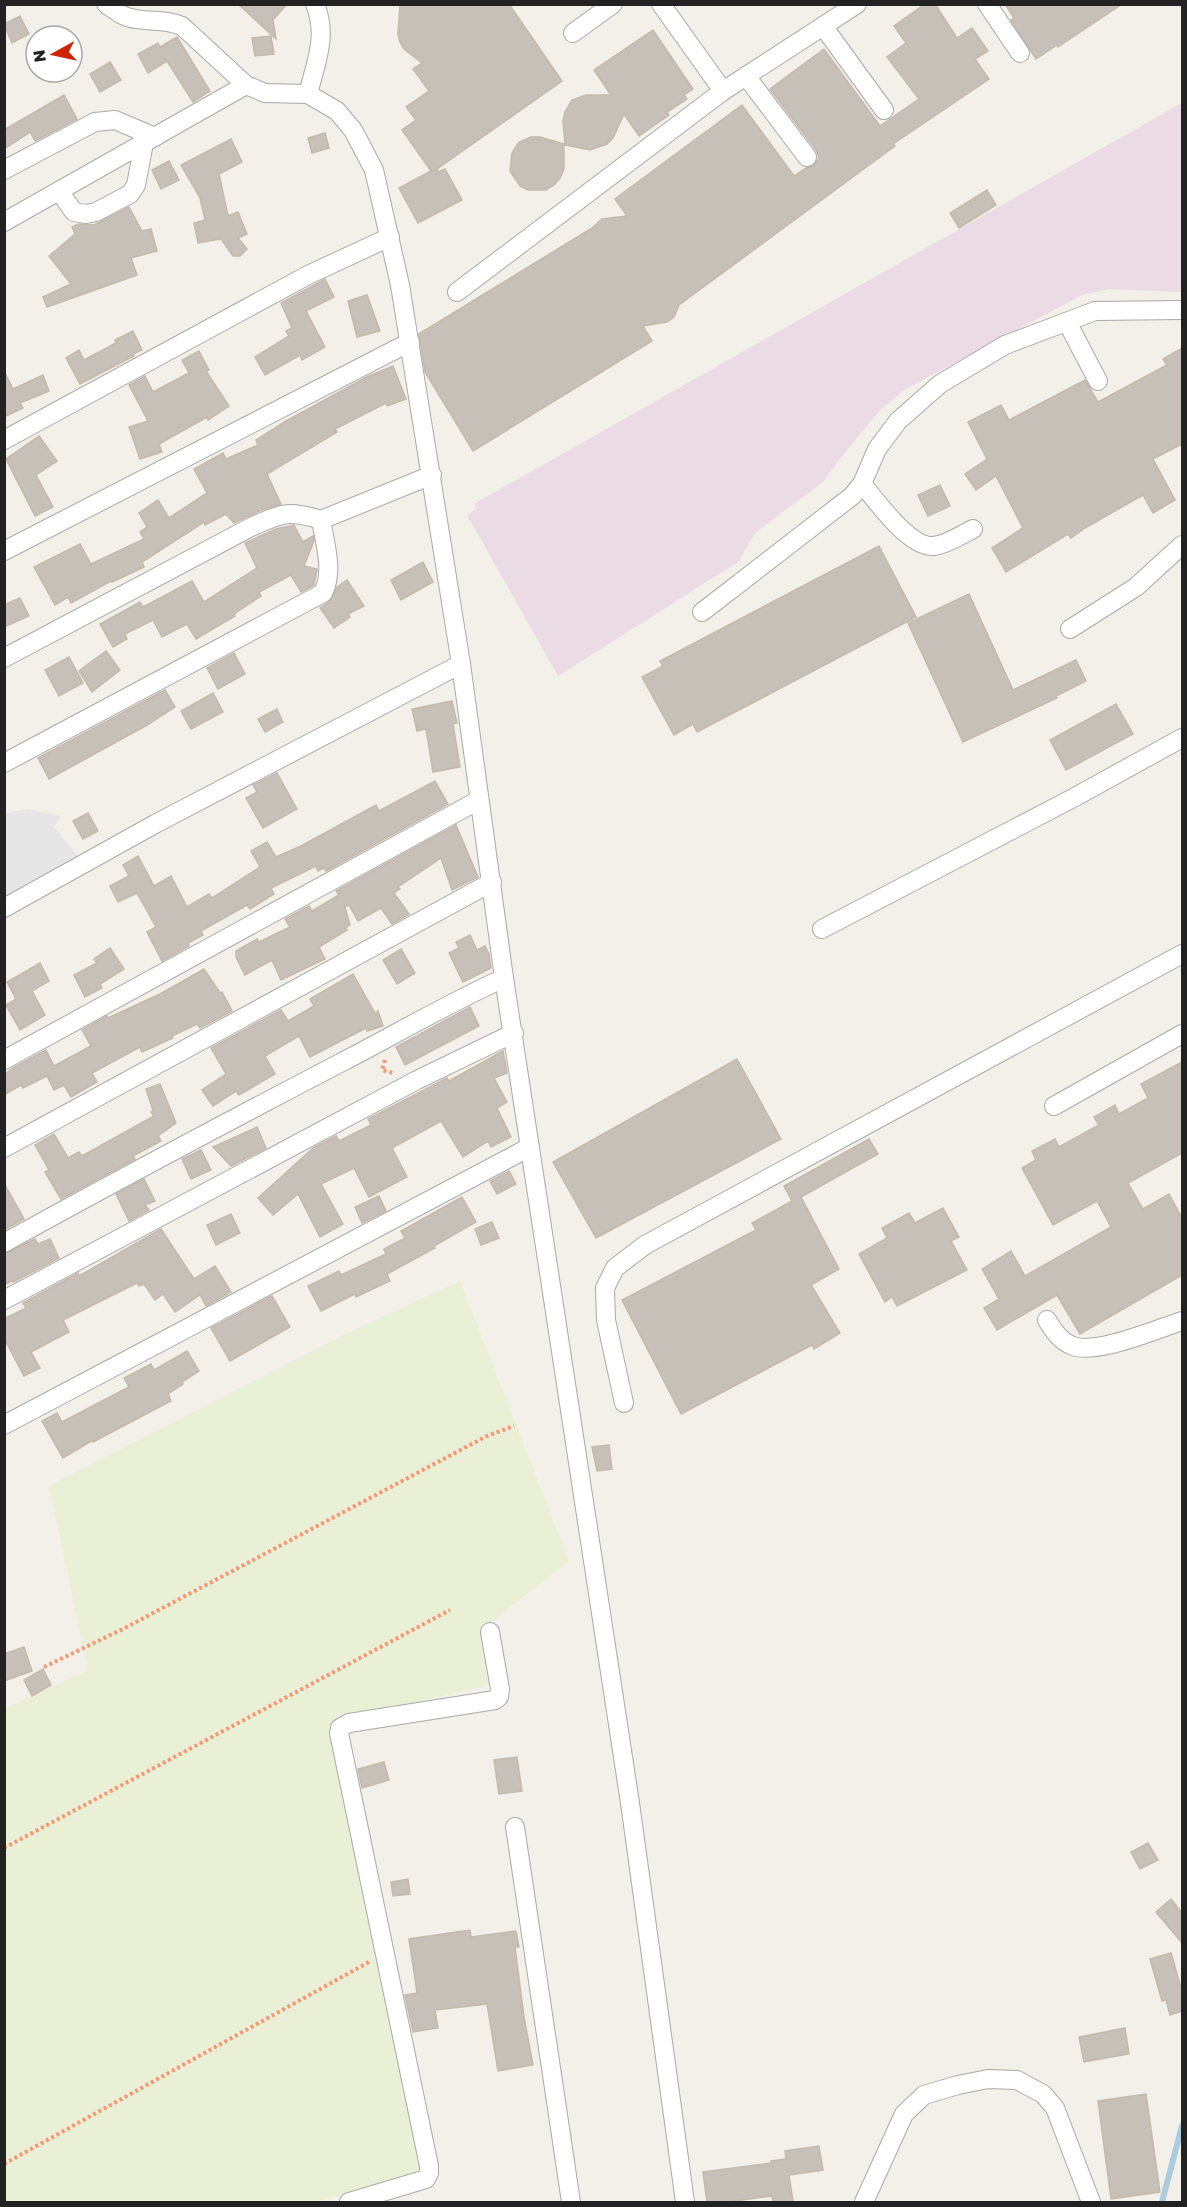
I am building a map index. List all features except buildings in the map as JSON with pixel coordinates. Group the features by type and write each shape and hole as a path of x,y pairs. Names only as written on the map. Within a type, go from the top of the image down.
{"street":[{"path":"106,4 120,15 134,19 171,21 182,26 246,85 265,93 308,94 337,111 363,147 374,170 390,237 410,342 432,475 461,664 504,978 630,1803 686,2202"},
{"path":"308,94 322,38 321,21 315,4"},
{"path":"573,33 613,4"},
{"path":"661,4 723,91"},
{"path":"457,292 723,91 857,4"},
{"path":"987,4 1020,53"},
{"path":"823,26 884,110"},
{"path":"746,76 807,158"},
{"path":"4,222 246,85"},
{"path":"4,170 95,122 115,120 149,140"},
{"path":"59,191 74,212 86,214 96,212 130,194 136,185 149,140"},
{"path":"4,440 308,274 390,237"},
{"path":"702,612 843,504 862,483 876,449 898,421 940,384 1005,345 1095,311 1182,310"},
{"path":"1067,322 1098,381"},
{"path":"4,551 410,342"},
{"path":"4,658 253,526 283,514 298,513 321,520 432,475"},
{"path":"862,483 891,519 921,543 933,546 973,529"},
{"path":"4,763 323,593 328,583 328,570 321,520"},
{"path":"1070,629 1136,586 1182,544"},
{"path":"4,908 165,819 461,664"},
{"path":"822,928 1075,797 1182,738"},
{"path":"4,1060 479,800"},
{"path":"4,1148 492,882"},
{"path":"624,1403 606,1320 605,1288 615,1268 645,1245 1182,954"},
{"path":"4,1243 165,1154 395,1035 447,1005 504,978"},
{"path":"4,1300 417,1080 514,1033"},
{"path":"1054,1106 1182,1034"},
{"path":"4,1425 530,1147"},
{"path":"1047,1320 1053,1331 1063,1341 1072,1346 1094,1349 1182,1321"},
{"path":"349,2202 426,2179 429,2166 339,1733 340,1728 349,1723 495,1700 499,1697 500,1689 490,1632"},
{"path":"515,1827 571,2202"},
{"path":"864,2202 904,2114 924,2095 988,2079 1017,2080 1043,2094 1055,2108 1091,2202"}],"path":[{"path":"395,1035 382,1070 417,1080"},
{"path":"44,1667 123,1629 487,1436 514,1426"},
{"path":"4,1848 450,1610"},
{"path":"4,2164 385,1953"}],"shaded area":[{"path":"1182,103 1182,292 1109,289 1082,295 906,389 881,409 823,482 756,532 738,562 558,676 467,515 477,509 474,504"},
{"path":"28,809 61,816 54,827 79,858 5,902 5,813"}],"green space":[{"path":"460,1281 569,1561 490,1623 490,1685 339,1720 432,2175 312,2202 5,2202 4,1709 88,1670 49,1486 343,1335"}],"waterway":[{"path":"1162,2202 1182,2126"}]}
